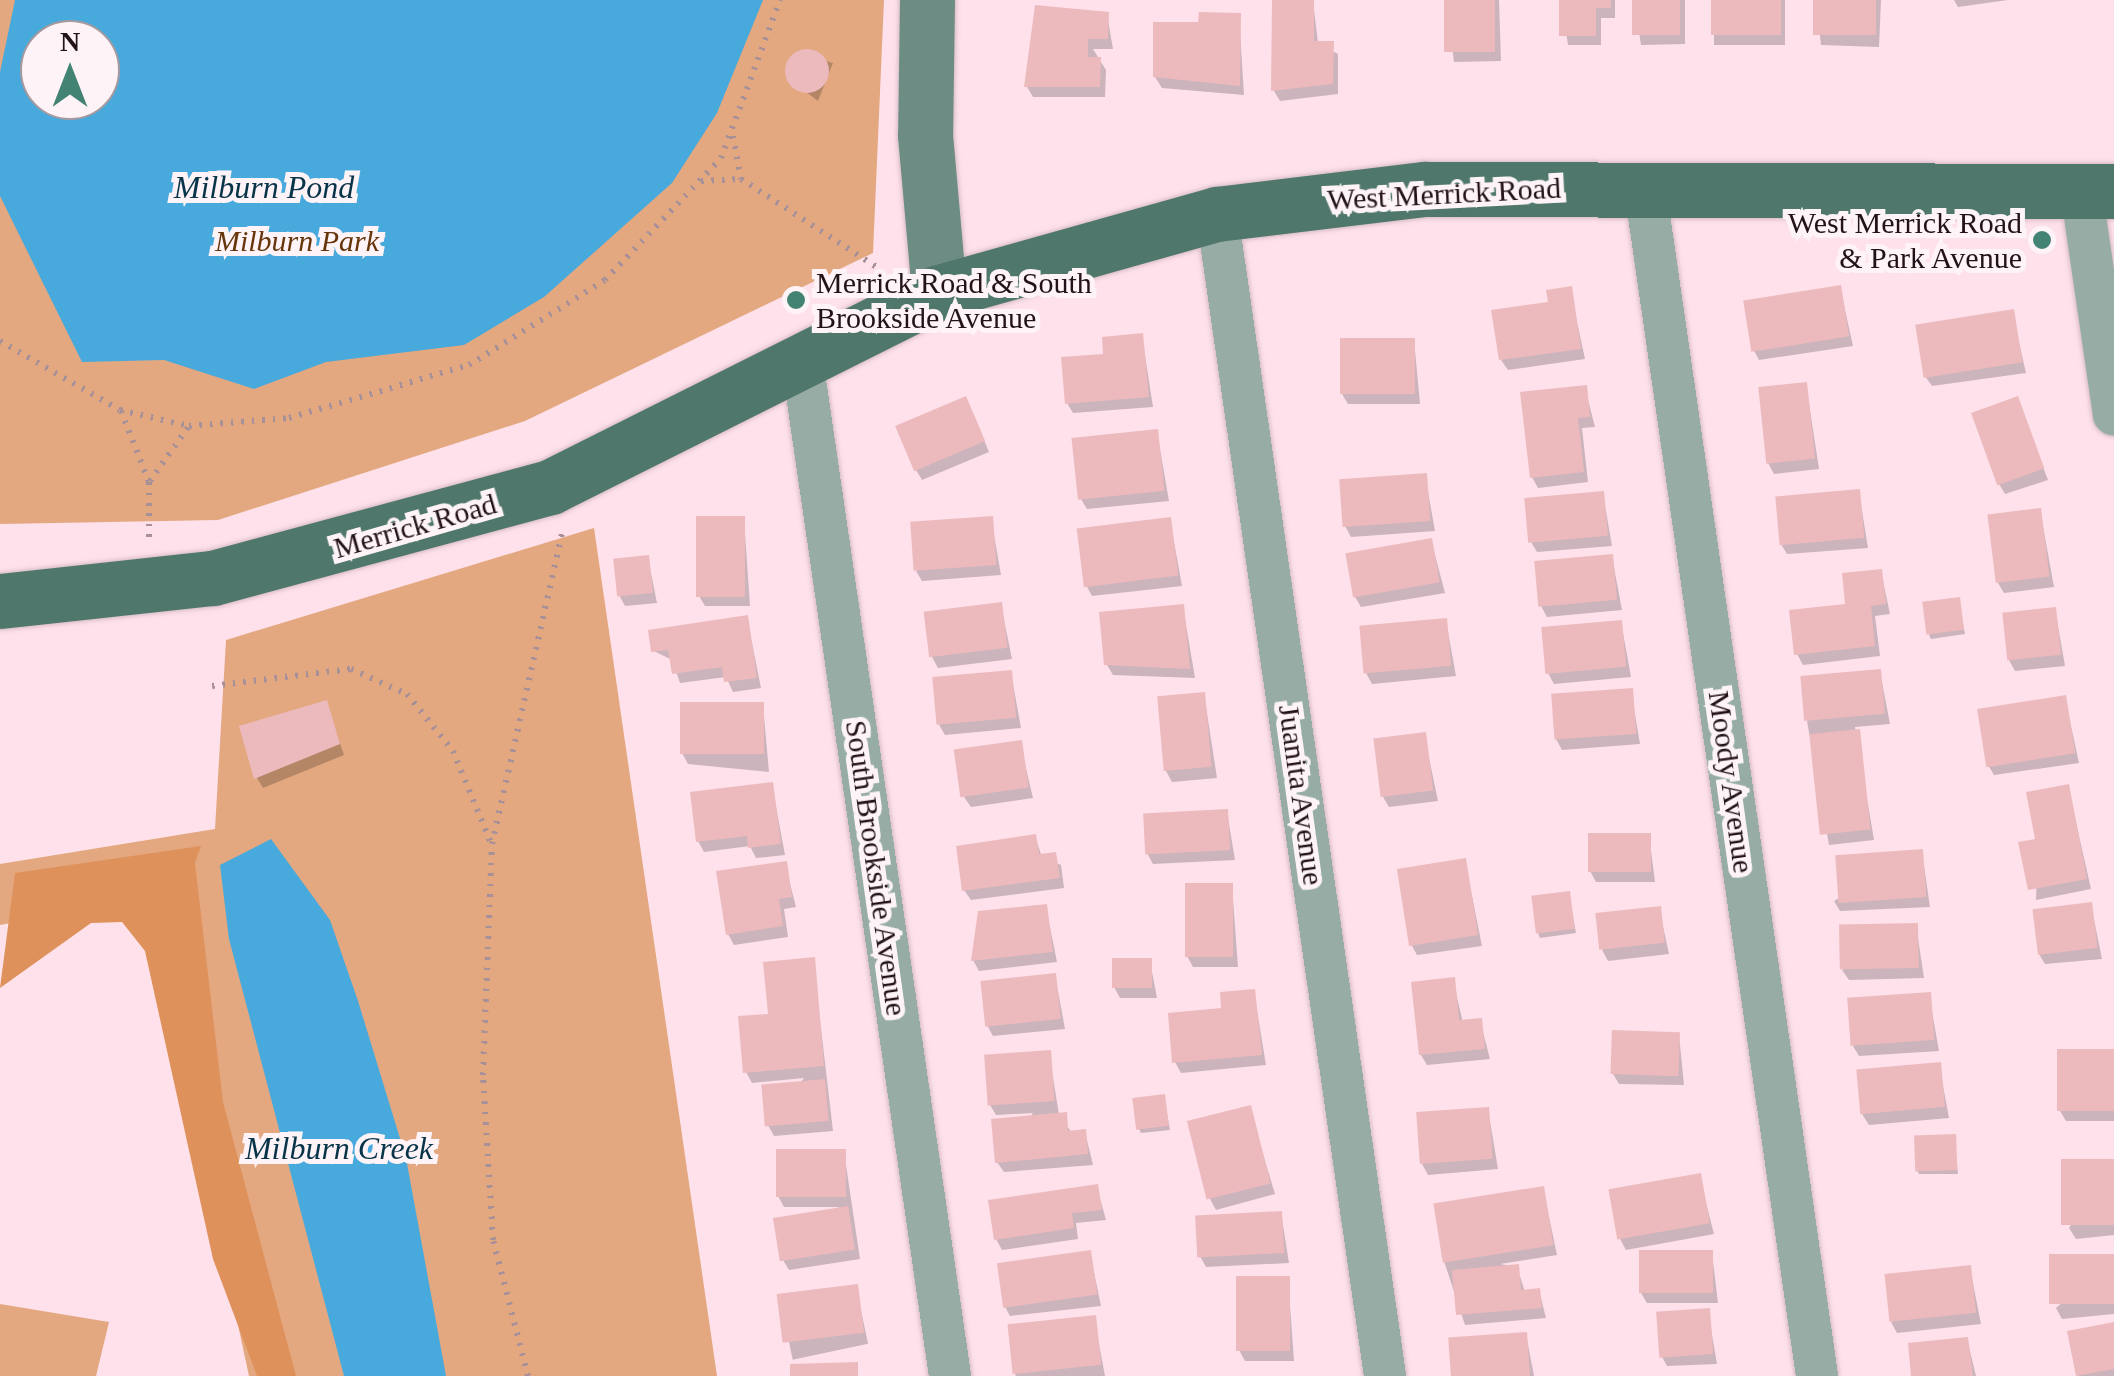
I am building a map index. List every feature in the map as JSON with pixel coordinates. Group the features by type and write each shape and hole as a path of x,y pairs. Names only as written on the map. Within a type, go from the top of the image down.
{"main road":[{"path":"927,0 925,135 932,296"},
{"name":"West Merrick Road","path":"802,360 932,296 1217,214 1425,189 2098,190"},
{"name":"Merrick Road","path":"0,601 148,586 392,536 576,474 802,360"}],"street":[{"name":"Moody Avenue","path":"1646,188 1817,1376"},
{"path":"2098,190 2114,415"},
{"name":"Juanita Avenue","path":"1217,214 1384,1376"},
{"name":"South Brookside Avenue","path":"802,360 950,1376"}],"path":[{"path":"0,341 120,410 188,426 289,418 469,365 605,280 699,182 732,132 780,0"},
{"path":"732,132 741,179"},
{"path":"699,182 741,179 932,296"},
{"path":"120,410 149,482 148,586"},
{"path":"149,482 188,426"},
{"path":"528,1376 493,1240 483,1075 492,844 576,474"},
{"path":"212,686 351,669 407,694 453,750 492,844"}],"green space":[{"name":"Milburn Park","path":"0,0 884,0 873,253 525,421 218,520 0,524"},
{"path":"594,528 717,1376 249,1376 146,898 0,925 0,864 215,829 226,640"},
{"path":"0,1304 109,1322 96,1376 0,1376"}],"shaded area":[{"path":"201,846 195,863 223,1102 296,1376 257,1376 213,1259 145,951 122,922 91,923 0,988 15,873"}],"water":[{"name":"Milburn Pond","path":"15,0 763,0 717,113 672,183 544,297 464,345 326,362 254,389 164,360 82,362 0,196 0,72"},
{"name":"Milburn Creek","path":"271,839 330,920 358,1001 406,1158 446,1376 344,1376 229,939 220,865"}],"building":[{"path":"1272,0 1314,0 1314,41 1334,41 1333,84 1271,91"},
{"path":"1444,0 1495,0 1495,52 1444,52"},
{"path":"1559,0 1611,0 1611,8 1596,8 1596,36 1559,36"},
{"path":"1632,0 1680,0 1680,35 1632,35"},
{"path":"1711,0 1781,0 1781,35 1711,35"},
{"path":"1813,0 1876,0 1876,35 1813,35"},
{"path":"1035,5 1109,12 1108,39 1088,39 1088,57 1101,57 1100,87 1024,87"},
{"path":"1199,12 1241,13 1240,86 1153,77 1153,22 1198,22"},
{"path":"807,49 823,55 829,71 823,87 807,93 791,87 785,71 791,55"},
{"path":"1841,285 1849,336 1751,352 1743,300"},
{"path":"1572,286 1581,349 1499,360 1491,310 1548,302 1546,290"},
{"path":"2014,309 2022,362 1924,378 1915,325"},
{"path":"1143,333 1149,397 1065,404 1061,357 1103,354 1102,337"},
{"path":"1340,338 1415,338 1415,394 1340,394"},
{"path":"1807,382 1815,459 1766,464 1758,387"},
{"path":"1587,385 1590,417 1578,418 1584,472 1530,478 1520,392"},
{"path":"966,396 985,441 914,471 895,426"},
{"path":"2018,396 2044,468 1997,485 1971,413"},
{"path":"1158,429 1164,491 1078,500 1071,438"},
{"path":"1427,473 1430,521 1343,527 1339,479"},
{"path":"1860,489 1864,538 1780,545 1775,496"},
{"path":"1604,491 1608,536 1528,543 1524,498"},
{"path":"2041,508 2049,576 1996,583 1987,515"},
{"path":"696,516 745,516 745,597 696,597"},
{"path":"993,516 996,565 914,571 910,522"},
{"path":"1171,517 1178,576 1084,587 1077,529"},
{"path":"1432,538 1440,582 1353,598 1345,553"},
{"path":"1613,554 1617,600 1538,607 1534,561"},
{"path":"649,555 653,593 617,597 613,559"},
{"path":"1882,569 1886,604 1871,606 1875,646 1794,655 1789,610 1845,604 1842,573"},
{"path":"1960,597 1964,630 1926,634 1922,602"},
{"path":"1002,602 1008,648 929,657 924,612"},
{"path":"1184,604 1190,669 1104,665 1099,612"},
{"path":"2056,607 2061,655 2007,660 2002,613"},
{"path":"748,615 757,678 724,682 722,667 672,674 668,650 651,652 648,630"},
{"path":"1447,618 1451,666 1364,673 1359,626"},
{"path":"1622,620 1626,667 1545,674 1541,627"},
{"path":"1881,669 1885,714 1804,721 1800,676"},
{"path":"1012,670 1016,718 936,725 932,677"},
{"path":"1633,688 1636,734 1554,740 1551,694"},
{"path":"1205,692 1212,767 1164,771 1157,696"},
{"path":"2066,695 2075,753 1986,767 1977,709"},
{"path":"327,700 340,744 254,779 239,726"},
{"path":"680,702 764,702 764,754 680,754"},
{"path":"1860,729 1871,829 1820,835 1809,734"},
{"path":"1426,732 1433,791 1381,797 1373,738"},
{"path":"1022,740 1029,788 960,797 954,750"},
{"path":"773,782 781,844 748,848 747,836 696,842 690,792"},
{"path":"2069,784 2087,879 2028,890 2018,842 2035,839 2026,792"},
{"path":"1228,809 1230,850 1145,854 1143,813"},
{"path":"1588,833 1651,833 1651,872 1588,872"},
{"path":"1036,834 1039,854 1056,852 1060,878 962,891 956,846"},
{"path":"1923,849 1926,897 1839,903 1835,855"},
{"path":"1466,858 1478,935 1409,946 1397,869"},
{"path":"787,861 792,897 779,899 783,926 726,935 716,871"},
{"path":"1185,883 1233,883 1233,957 1185,957"},
{"path":"1570,891 1575,929 1536,933 1531,896"},
{"path":"2092,902 2098,948 2038,955 2032,909"},
{"path":"1047,904 1053,952 971,961 978,911"},
{"path":"1661,906 1665,943 1599,950 1595,913"},
{"path":"1918,923 1919,968 1840,969 1839,924"},
{"path":"815,957 824,1066 743,1073 738,1016 768,1014 763,962"},
{"path":"1112,958 1152,958 1152,988 1112,988"},
{"path":"1056,973 1061,1019 985,1027 980,981"},
{"path":"1455,977 1459,1020 1482,1018 1485,1049 1419,1055 1411,982"},
{"path":"1255,989 1262,1055 1172,1063 1168,1013 1221,1008 1220,992"},
{"path":"1931,992 1934,1040 1851,1046 1847,998"},
{"path":"1612,1030 1680,1032 1678,1076 1610,1074"},
{"path":"2057,1049 2114,1049 2114,1111 2057,1111"},
{"path":"1051,1050 1055,1101 988,1106 984,1055"},
{"path":"1941,1062 1945,1107 1860,1114 1856,1069"},
{"path":"825,1079 829,1121 765,1126 761,1085"},
{"path":"1165,1094 1169,1126 1136,1130 1132,1098"},
{"path":"1251,1105 1271,1184 1207,1200 1187,1121"},
{"path":"1489,1107 1493,1159 1420,1164 1416,1112"},
{"path":"1067,1112 1068,1131 1086,1129 1088,1154 995,1163 991,1119"},
{"path":"1956,1134 1957,1170 1915,1171 1914,1135"},
{"path":"776,1149 846,1149 846,1197 776,1197"},
{"path":"2061,1159 2114,1159 2114,1225 2061,1225"},
{"path":"1701,1173 1710,1223 1617,1240 1608,1189"},
{"path":"1098,1184 1102,1210 1072,1213 1074,1228 994,1240 988,1200"},
{"path":"1544,1186 1553,1245 1443,1263 1433,1204"},
{"path":"848,1206 855,1249 780,1261 773,1218"},
{"path":"1282,1211 1284,1253 1197,1257 1195,1216"},
{"path":"1091,1250 1097,1295 1003,1308 997,1263"},
{"path":"1639,1250 1713,1250 1713,1293 1639,1293"},
{"path":"2049,1254 2114,1254 2114,1304 2049,1304"},
{"path":"1519,1264 1521,1290 1540,1288 1542,1308 1456,1315 1452,1270"},
{"path":"1971,1265 1976,1313 1889,1322 1884,1274"},
{"path":"1236,1276 1290,1276 1290,1351 1236,1351"},
{"path":"858,1284 864,1333 783,1343 777,1294"},
{"path":"1710,1308 1713,1354 1659,1358 1656,1312"},
{"path":"1096,1315 1101,1365 1013,1374 1007,1324"},
{"path":"2114,1322 2114,1369 2076,1376 2067,1331"},
{"path":"1527,1332 1530,1376 1451,1376 1448,1338"},
{"path":"1968,1337 1973,1376 1911,1376 1908,1343"},
{"path":"858,1362 858,1376 790,1376 790,1364"}],"place":[{"name":"West Merrick Road & Park Avenue","path":"2042,240"},
{"name":"Merrick Road & South Brookside Avenue","path":"796,300"}]}
